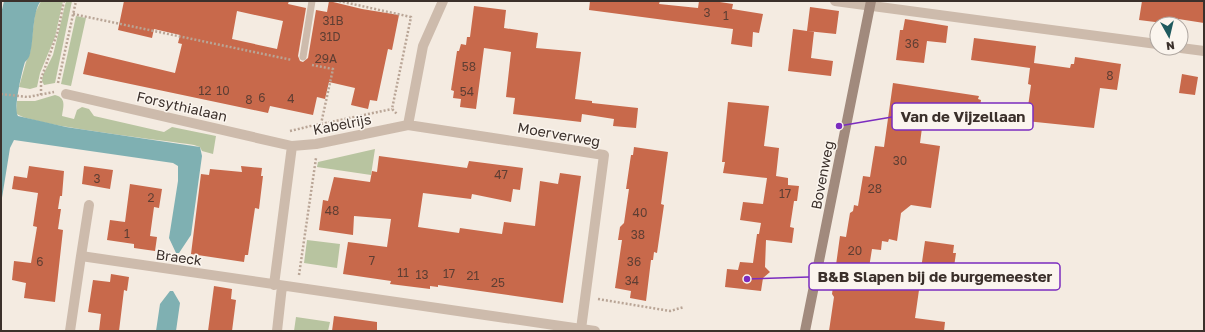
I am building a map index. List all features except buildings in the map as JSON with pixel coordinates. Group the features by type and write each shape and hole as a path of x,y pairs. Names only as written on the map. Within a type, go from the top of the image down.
{"street":[{"path":"408,125 423,46 443,1"},
{"path":"834,1 870,3 1149,43"},
{"name":"Bovenweg","path":"805,331 870,3"},
{"path":"1189,49 1204,51"},
{"name":"Forsythialaan","path":"61,93 292,146"},
{"name":"Kabelrijs","path":"292,146 316,144 408,125"},
{"name":"Moerverweg","path":"408,125 604,154 581,329"},
{"path":"277,331 278,285 292,146"},
{"path":"70,331 80,256 89,205"},
{"name":"Braeck","path":"80,256 278,285"},
{"path":"278,285 595,331"}],"lane":[{"path":"302,57 312,1"}],"path":[{"path":"41,95 41,79 58,31 64,1"},
{"path":"1,94 28,98 61,93 76,1"},
{"path":"339,1 411,17 392,109"},
{"path":"73,14 295,60"},
{"path":"308,64 333,70 321,124"},
{"path":"298,288 316,160 315,125 392,109"},
{"path":"392,109 408,125"},
{"path":"585,297 670,311 684,307"}],"green space":[{"path":"41,1 63,1 55,37 40,73 37,87 30,89 19,87 30,53 35,13"},
{"path":"66,1 72,1 55,83 44,85 42,81 43,75 53,55"},
{"path":"76,16 86,18 71,86 61,84"},
{"path":"55,95 59,96 63,101 62,116 74,119 77,110 82,107 89,109 94,116 164,132 172,127 216,136 213,154 202,151 200,147 194,145 70,127 25,118 16,113 17,101 35,101"},
{"path":"375,149 371,175 317,167 318,162"},
{"path":"307,240 340,244 337,268 304,263"},
{"path":"296,317 330,322 328,331 294,331"}],"water":[{"path":"4,1 41,1 36,12 29,58 25,62 20,81 17,99 18,116 66,127 200,147 202,156 191,235 179,253 176,253 169,238 178,181 178,166 173,163 14,140 10,148 1,204 1,14"},
{"path":"170,291 173,291 180,303 176,331 156,331 160,304"}],"place":[{"name":"Van de Vijzellaan","path":"839,126"},
{"name":"B&B Slapen bij de burgemeester","path":"747,279"}]}
